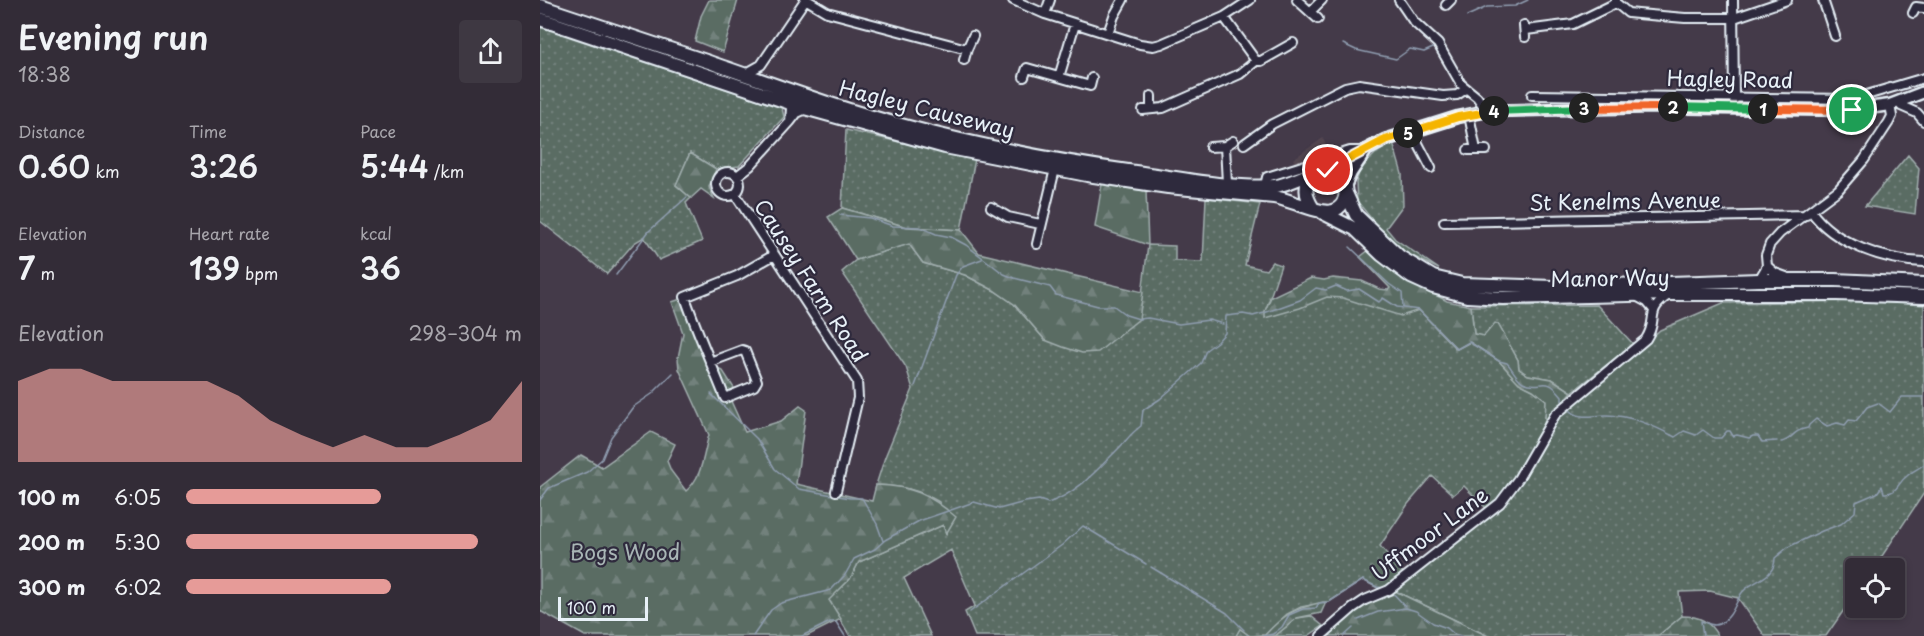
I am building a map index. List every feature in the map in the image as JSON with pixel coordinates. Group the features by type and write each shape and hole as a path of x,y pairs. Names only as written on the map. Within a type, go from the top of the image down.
{"highway":[{"name":"Hagley Causeway","path":"540,6 770,84 903,126 1013,151 1089,165 1265,186 1281,185 1315,174"},
{"name":"Hagley Causeway","path":"540,19 808,109 945,147 1054,169 1168,187 1274,197 1318,210"},
{"path":"1328,170 1337,173 1346,190 1343,202 1338,209 1318,210 1305,192 1310,179 1315,174 1328,170"},
{"name":"Manor Way","path":"1346,190 1356,214 1400,257 1433,277 1462,284 1552,287 1759,280 1835,280 1924,284"},
{"name":"Manor Way","path":"1318,210 1355,229 1406,274 1433,288 1467,296 1503,298 1669,294 1837,294 1924,297"}],"main road":[{"name":"Hagley Road","path":"1328,170 1385,140 1487,111 1663,107 1852,110 1895,103 1924,92"},
{"path":"1346,190 1351,173 1366,151"}],"street":[{"path":"744,75 761,65 806,0 827,12 967,49"},
{"path":"1013,0 1075,24 1153,46 1224,17 1250,0"},
{"path":"1045,14 1050,0"},
{"path":"1108,33 1123,0"},
{"path":"1297,0 1318,18"},
{"path":"1310,12 1322,0"},
{"path":"1399,0 1414,22 1438,44 1461,84 1483,104 1487,111"},
{"path":"1733,0 1734,109"},
{"path":"1525,31 1573,24 1616,2 1628,13 1638,15 1734,18 1787,0"},
{"path":"1823,0 1836,39"},
{"path":"1224,17 1256,61"},
{"path":"1059,77 1075,24"},
{"path":"964,60 973,36"},
{"path":"1280,38 1284,48"},
{"path":"1151,96 1148,110 1163,108 1240,74 1256,61 1261,61 1293,43"},
{"path":"761,65 770,84"},
{"path":"1024,76 1027,68 1090,87 1092,78"},
{"name":"Hagley Road","path":"1532,95 1853,99 1924,78"},
{"path":"1244,144 1272,124 1345,87 1359,84 1443,96 1456,95 1466,89"},
{"path":"1557,95 1558,109"},
{"path":"788,102 791,108 789,122"},
{"path":"1759,280 1767,266 1766,255 1770,244 1780,233 1838,190 1864,160 1889,122 1895,103 1917,113 1924,121"},
{"path":"737,176 758,158 797,113 808,109"},
{"path":"1470,115 1472,150 1486,150"},
{"path":"1412,132 1431,168"},
{"path":"1210,147 1225,146 1233,141"},
{"path":"1225,146 1227,183"},
{"path":"1265,186 1267,177 1350,151 1366,151"},
{"path":"1037,244 1054,169"},
{"path":"730,171 737,176 741,185 735,194 725,196 717,190 716,181 724,172 730,171"},
{"name":"Causey Farm Road","path":"735,194 853,374 859,387 836,491"},
{"path":"991,207 1008,217 1040,224"},
{"path":"1809,213 1841,238 1857,245 1905,262 1924,262"},
{"name":"St Kenelms Avenue","path":"1444,222 1809,213"},
{"path":"710,362 742,350 745,351 757,381 754,386 726,398 710,362 685,297 737,276 774,255"},
{"path":"1767,266 1775,273 1797,281"},
{"path":"1634,295 1640,297 1653,309 1669,294"},
{"name":"Uffmoor Lane","path":"1321,636 1353,608 1389,590 1500,503 1518,478 1555,415 1646,339 1651,332 1653,309"}],"shaded area":[{"path":"1323,138 1329,153 1295,163 1293,159"}],"green space":[{"path":"709,0 738,0 723,52 695,41 701,16"},
{"path":"540,27 782,108 784,117 739,166 716,169 690,153 676,185 691,198 686,203 702,241 659,260 644,237 634,243 607,274 540,221"},
{"path":"846,130 975,159 961,230 907,227 842,208"},
{"path":"1393,143 1402,174 1403,205 1386,228 1395,239 1439,269 1404,252 1386,237 1357,201 1356,183 1360,169 1376,153"},
{"path":"690,153 716,169 709,187 714,198 701,189 691,198 676,185"},
{"path":"1908,155 1919,168 1915,214 1865,206"},
{"path":"1102,184 1146,191 1148,245 1095,227"},
{"path":"1206,198 1260,204 1245,265 1266,270 1272,262 1281,265 1265,312 1316,288 1419,310 1456,349 1470,342 1499,361 1519,383 1546,400 1545,421 1539,436 1527,459 1505,491 1487,509 1464,486 1453,495 1432,476 1408,504 1380,546 1404,574 1388,588 1381,590 1363,580 1329,602 1301,607 1287,614 1265,635 1250,636 1240,629 1236,636 975,636 965,612 975,606 951,550 904,578 931,636 850,636 828,600 850,579 859,562 943,525 946,533 939,502 909,489 876,485 913,389 906,367 842,272 856,260 909,244 923,263 965,275 1014,304 1045,340 1139,319 1148,245 1175,246 1175,261 1203,262"},
{"path":"842,208 907,227 961,230 979,253 1143,292 1139,319 1098,352 1082,353 1063,347 1045,340 1014,304 995,291 965,275 923,263 909,244 856,260 828,217"},
{"path":"1369,250 1396,275 1447,301 1471,306 1474,334 1484,336 1495,323 1498,324 1518,360 1519,369 1528,375 1552,379 1572,392 1545,422 1546,400 1519,383 1499,361 1470,342 1457,349 1419,310 1401,316 1343,298 1327,297 1265,318 1265,311 1271,297 1311,278 1362,281 1379,289 1388,290 1390,288 1360,257"},
{"name":"Bogs Wood","path":"681,299 704,359 723,371 734,388 730,399 745,432 781,421 800,406 806,410 796,484 872,501 876,485 900,487 928,497 956,517 946,534 943,525 859,562 850,579 829,600 841,619 807,636 585,636 540,611 540,487 581,455 602,467 651,432 675,444 667,461 671,471 686,491 696,479 709,435 679,369 678,358 683,333 672,302"},
{"path":"1868,301 1924,305 1924,493 1881,558 1845,558 1845,608 1826,636 1765,636 1738,598 1710,591 1679,592 1682,616 1659,635 1488,636 1395,591 1502,504 1566,407 1615,371 1660,330 1723,303"},
{"path":"1597,305 1633,344 1572,392 1552,379 1528,375 1519,369 1518,360 1498,324 1489,329 1484,336 1474,334 1471,306"},
{"path":"1395,591 1488,636 1327,636 1366,603"},
{"path":"1326,602 1321,613 1297,618 1275,636 1250,636 1265,635 1291,613"},
{"path":"1311,616 1323,626 1308,636 1275,636 1297,618"},
{"path":"1682,616 1703,620 1718,636 1644,636 1659,635"},
{"path":"1240,629 1250,636 1236,636"}],"waterway":[{"path":"1467,16 1487,7 1515,6 1528,0"},
{"path":"1343,44 1356,50 1396,59 1410,49 1424,52 1433,48"},
{"path":"616,275 649,231 687,197"},
{"path":"840,215 870,218 893,226 920,227 951,237 966,245 1004,274 1050,287 1056,295 1098,306 1114,306 1126,315 1139,319 1148,318 1179,324 1209,320 1223,324"},
{"path":"1350,247 1389,284 1402,293 1403,307"},
{"path":"915,386 956,275 963,266 982,259"},
{"path":"753,636 771,610 781,603 831,590 845,575 854,559 875,549 885,540 919,521 974,502 999,509 1039,500 1048,503 1069,493 1095,473 1141,426 1143,410 1160,399 1201,363 1206,350 1225,333 1226,316 1243,314 1253,316 1264,313 1300,300 1316,288 1326,290 1336,286 1347,291 1359,289 1379,302 1383,298 1397,307 1419,310 1457,349 1469,342 1499,361 1507,363 1523,382 1551,385 1562,396 1562,401"},
{"path":"540,500 549,488 587,472 602,459 611,437 633,407 652,394 673,373"},
{"path":"711,394 757,439 775,469 799,489 862,498 877,524 883,541"},
{"path":"1781,442 1808,428 1816,419 1827,426 1837,423 1845,425 1849,420 1856,421 1867,407 1878,403 1890,412 1902,397 1924,397"},
{"path":"1570,410 1582,416 1615,415 1633,419 1675,437 1684,431 1696,435 1703,430 1714,438 1721,438 1727,431 1730,431 1733,436 1749,438 1758,436 1762,442 1777,441"},
{"path":"1703,636 1701,621 1714,625 1723,621 1730,615 1745,589 1767,575 1774,565 1775,558 1788,547 1841,524 1855,512 1856,502 1877,493 1882,486 1884,493 1892,492 1904,479 1924,466"},
{"path":"970,612 1062,545 1083,526 1146,564"},
{"path":"1151,567 1227,613 1244,630"},
{"path":"1263,636 1273,634 1282,627 1289,615 1303,609 1316,608 1319,603 1329,602 1363,580 1385,588"},
{"path":"1392,592 1405,606"},
{"path":"1358,620 1378,612 1406,608 1416,611 1433,623 1461,636"},
{"path":"802,636 830,622 836,622 845,636"},
{"path":"1344,636 1353,628"}],"route":[{"path":"1328,170 1385,140 1458,117 1487,111 1652,107 1852,110"}]}
